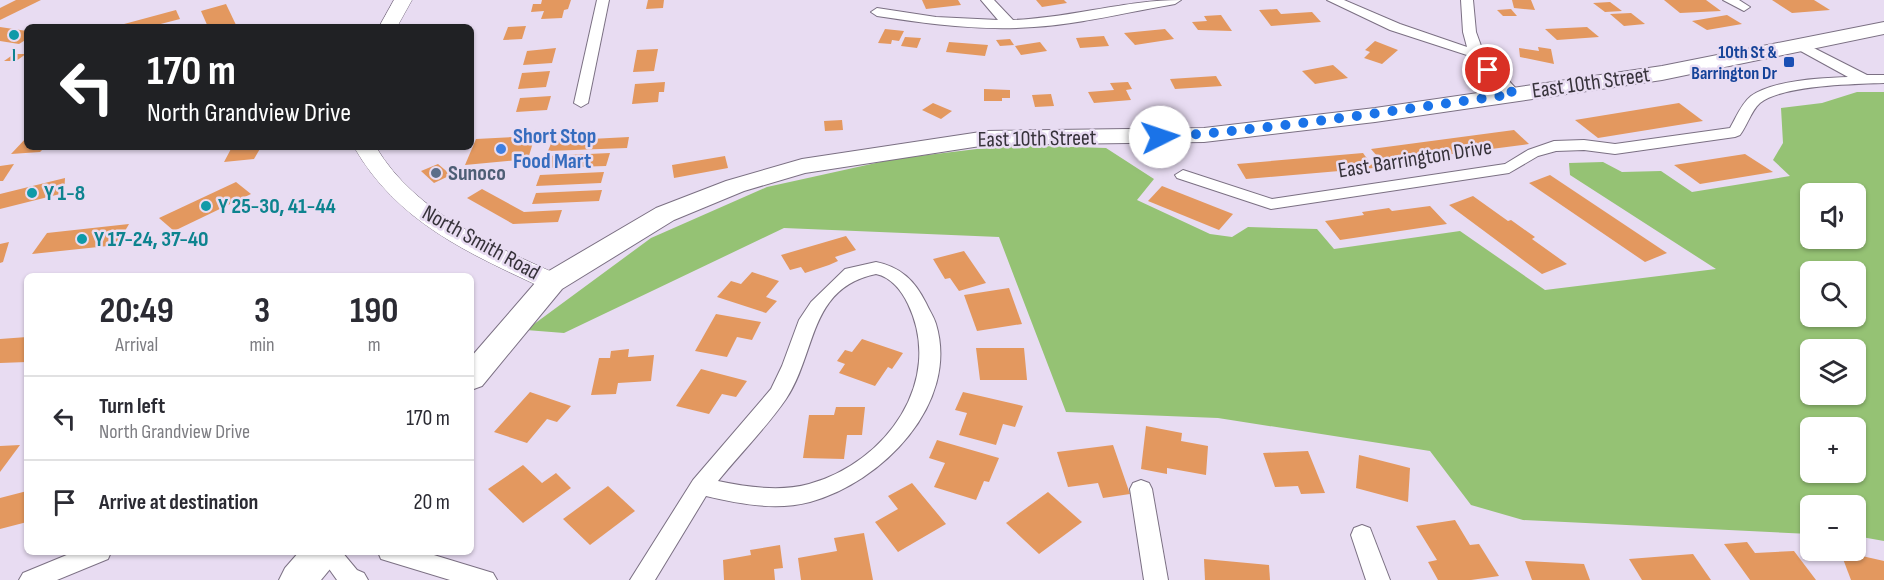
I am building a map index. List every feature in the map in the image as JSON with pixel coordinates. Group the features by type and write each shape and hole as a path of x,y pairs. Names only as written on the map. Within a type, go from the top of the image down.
{"main road":[{"path":"390,24 403,0"},
{"name":"East 10th Street","path":"474,374 552,282 665,214 735,186 802,166 987,138 1204,135 1375,114 1662,73 1884,28"},
{"name":"North Smith Road","path":"366,150 372,163 385,179 426,216 513,264 552,282"},
{"path":"298,580 319,555"}],"street":[{"path":"581,103 603,0"},
{"path":"987,0 1009,24"},
{"path":"877,12 939,22 1036,23 1175,0"},
{"path":"1333,0 1395,27 1476,54"},
{"path":"1467,0 1468,29 1476,54 1488,70 1514,94"},
{"path":"1729,0 1744,7"},
{"path":"1802,46 1865,80"},
{"name":"East Barrington Drive","path":"1183,175 1270,204 1509,168 1533,153 1554,146 1584,145 1616,150 1735,132 1755,100 1777,91 1884,79"},
{"path":"642,580 701,486 779,393 792,366 808,320 829,292 858,270 876,268 893,272 910,291 926,318 930,330 932,363 922,395 897,438 884,453 853,475 834,485 789,497 756,498 701,486"},
{"path":"1141,489 1156,580"},
{"path":"1362,535 1378,580"},
{"path":"31,580 93,555"},
{"path":"330,555 349,578 356,580"},
{"path":"399,555 485,580"}],"green space":[{"path":"1857,92 1884,92 1884,541 1866,538 1866,495 1800,495 1800,534 1523,520 1471,505 1430,451 1218,418 1066,412 999,237 784,228 564,333 526,330 651,238 767,187 894,159 1010,145 1106,148 1154,179 1137,200 1210,234 1232,237 1248,227 1317,229 1334,249 1460,231 1545,290 1716,269 1570,175 1569,163 1603,162 1622,172 1661,171 1692,192 1790,176 1773,160 1783,143 1781,108 1822,103"}],"building":[{"path":"16,0 41,0 0,20 0,8"},
{"path":"542,0 571,0 562,18 541,19 544,11 531,12 533,4 541,4"},
{"path":"648,0 664,0 663,8 646,9"},
{"path":"922,0 958,0 961,5 926,9"},
{"path":"1036,0 1064,0 1067,3 1042,7"},
{"path":"1512,0 1531,0 1535,10 1514,8"},
{"path":"1664,0 1706,0 1721,11 1680,13"},
{"path":"1772,0 1814,0 1830,10 1792,13"},
{"path":"1610,2 1622,11 1605,12 1593,3"},
{"path":"226,4 236,24 207,24 201,11"},
{"path":"1277,9 1281,14 1312,12 1321,22 1271,26 1259,10"},
{"path":"1511,9 1517,16 1503,16 1497,10"},
{"path":"176,10 180,19 161,24 124,24"},
{"path":"1631,13 1645,24 1624,26 1610,14"},
{"path":"1221,15 1232,31 1198,30 1192,22 1207,21 1204,16"},
{"path":"1727,15 1742,24 1707,30 1692,21"},
{"path":"526,26 522,39 503,40 508,27"},
{"name":"I","path":"0,27 24,31 24,41 19,44 0,41"},
{"path":"1587,27 1599,37 1557,40 1545,29"},
{"path":"885,29 904,31 899,41 892,40 891,44 878,43"},
{"path":"1165,29 1174,39 1135,45 1124,33"},
{"path":"1104,36 1109,46 1080,48 1076,38"},
{"path":"905,37 921,38 917,48 901,46"},
{"path":"1010,39 1014,45 1000,46 996,40"},
{"path":"1375,41 1398,50 1382,64 1364,58 1370,52 1365,50"},
{"path":"949,42 988,45 985,56 946,52"},
{"path":"1040,42 1047,51 1021,55 1015,46"},
{"path":"1538,47 1551,49 1554,64 1520,57 1519,48 1539,51"},
{"path":"556,48 552,63 523,65 527,51"},
{"path":"658,49 654,71 633,72 637,50"},
{"path":"14,54 24,54 16,61 4,61"},
{"path":"1333,65 1348,78 1315,84 1302,71"},
{"path":"550,71 546,87 518,89 522,73"},
{"path":"1216,76 1222,86 1175,89 1170,79"},
{"path":"665,82 664,92 659,92 658,102 632,104 635,84"},
{"path":"1128,82 1132,89 1126,90 1131,100 1094,103 1088,92 1114,90 1110,83"},
{"path":"984,89 1010,90 1010,98 1002,98 1002,101 984,101"},
{"path":"1051,94 1054,106 1035,107 1032,95"},
{"path":"551,96 547,110 516,112 520,98"},
{"path":"933,103 952,111 941,119 922,110"},
{"path":"1679,103 1703,121 1598,138 1575,120"},
{"path":"842,120 843,130 825,131 824,121"},
{"path":"1514,130 1529,144 1383,163 1371,149"},
{"name":"Short Stop Food Mart","path":"535,136 528,159 465,165 471,150 474,150 476,139"},
{"path":"629,137 627,148 548,151 552,141"},
{"path":"24,140 24,150 42,150 40,152 11,154"},
{"path":"230,150 259,150 254,159 224,162"},
{"path":"610,153 606,166 542,168 546,156"},
{"path":"1363,153 1374,168 1246,179 1237,164"},
{"path":"1745,154 1773,172 1700,184 1674,165"},
{"path":"725,156 728,168 674,178 672,165"},
{"path":"14,164 3,181 0,181 0,166"},
{"name":"Sunoco","path":"438,164 451,175 434,183 421,171"},
{"path":"604,172 601,183 536,186 540,175"},
{"path":"1550,175 1667,253 1645,262 1529,183"},
{"name":"Y 1-8","path":"65,178 64,193 0,209 0,194"},
{"name":"Y 25-30, 41-44","path":"236,182 251,194 174,231 159,218"},
{"path":"1162,186 1233,214 1219,230 1148,201"},
{"path":"482,189 524,212 562,210 558,222 513,224 467,198"},
{"path":"602,190 599,201 532,204 536,193"},
{"path":"1473,196 1535,237 1532,239 1567,264 1542,274 1449,205"},
{"path":"1430,206 1447,224 1340,240 1325,221 1364,215 1362,212 1389,208 1392,211"},
{"name":"Y 17-24, 37-40","path":"129,224 117,245 32,254 47,233"},
{"path":"846,236 856,250 835,257 838,261 805,273 801,267 790,270 781,255"},
{"path":"9,242 3,262 0,263 0,244"},
{"path":"964,251 986,283 959,291 950,278 945,279 933,259"},
{"path":"752,272 779,281 766,297 777,301 766,313 717,297 731,281 741,284"},
{"path":"1009,288 1022,324 977,331 964,295"},
{"path":"716,314 761,322 752,340 737,337 727,357 695,351"},
{"path":"24,337 24,362 0,363 0,339"},
{"path":"862,339 903,353 892,369 888,367 875,386 839,373 845,364 837,361 845,350 852,352"},
{"path":"976,348 1024,348 1027,380 980,380"},
{"path":"629,349 628,357 654,355 651,381 618,383 616,394 591,395 599,358 610,358 611,351"},
{"path":"701,369 747,381 736,397 722,394 709,414 676,406"},
{"path":"530,392 571,406 557,422 547,419 527,443 494,432"},
{"path":"963,392 1023,406 1015,427 1003,424 996,445 959,435 967,413 955,410"},
{"path":"836,407 865,407 862,435 847,435 844,459 803,458 809,415 834,415"},
{"path":"1146,426 1182,433 1181,441 1208,446 1206,475 1167,468 1167,474 1141,469"},
{"path":"937,440 999,458 989,482 984,481 976,500 934,487 945,463 929,458"},
{"path":"20,445 0,472 0,446"},
{"path":"1113,445 1130,494 1103,498 1098,483 1068,487 1057,452"},
{"path":"1308,451 1325,493 1301,494 1298,486 1275,487 1263,453"},
{"path":"1359,455 1410,468 1408,502 1356,488"},
{"path":"523,465 542,483 556,473 571,488 523,523 488,489"},
{"path":"912,483 946,524 898,552 875,522 898,509 888,496"},
{"path":"608,486 635,511 590,545 563,519"},
{"path":"24,492 24,523 0,529 0,498"},
{"path":"1048,492 1082,522 1039,554 1006,523"},
{"path":"1455,520 1470,545 1479,544 1499,576 1471,580 1438,580 1428,562 1437,560 1416,526"},
{"path":"864,533 873,580 801,580 798,558 837,551 834,538"},
{"path":"1747,542 1755,553 1794,551 1816,580 1750,580 1724,544"},
{"path":"780,545 783,568 774,569 775,580 724,580 723,560 751,555 750,550"},
{"path":"1693,554 1711,580 1642,580 1629,559"},
{"path":"1866,557 1884,561 1884,580 1851,580 1844,561 1866,561"},
{"path":"1204,559 1269,565 1270,580 1205,580"},
{"path":"1525,561 1584,564 1590,580 1532,580"}],"place":[{"name":"I","path":"14,35"},
{"name":"10th St & Barrington Dr","path":"1789,62"},
{"name":"Short Stop Food Mart","path":"501,149"},
{"name":"Sunoco","path":"436,173"},
{"name":"Y 1-8","path":"32,193"},
{"name":"Y 25-30, 41-44","path":"206,206"},
{"name":"Y 17-24, 37-40","path":"82,239"}],"route":[{"path":"1160,137 1204,135 1514,94 1488,70"}]}
